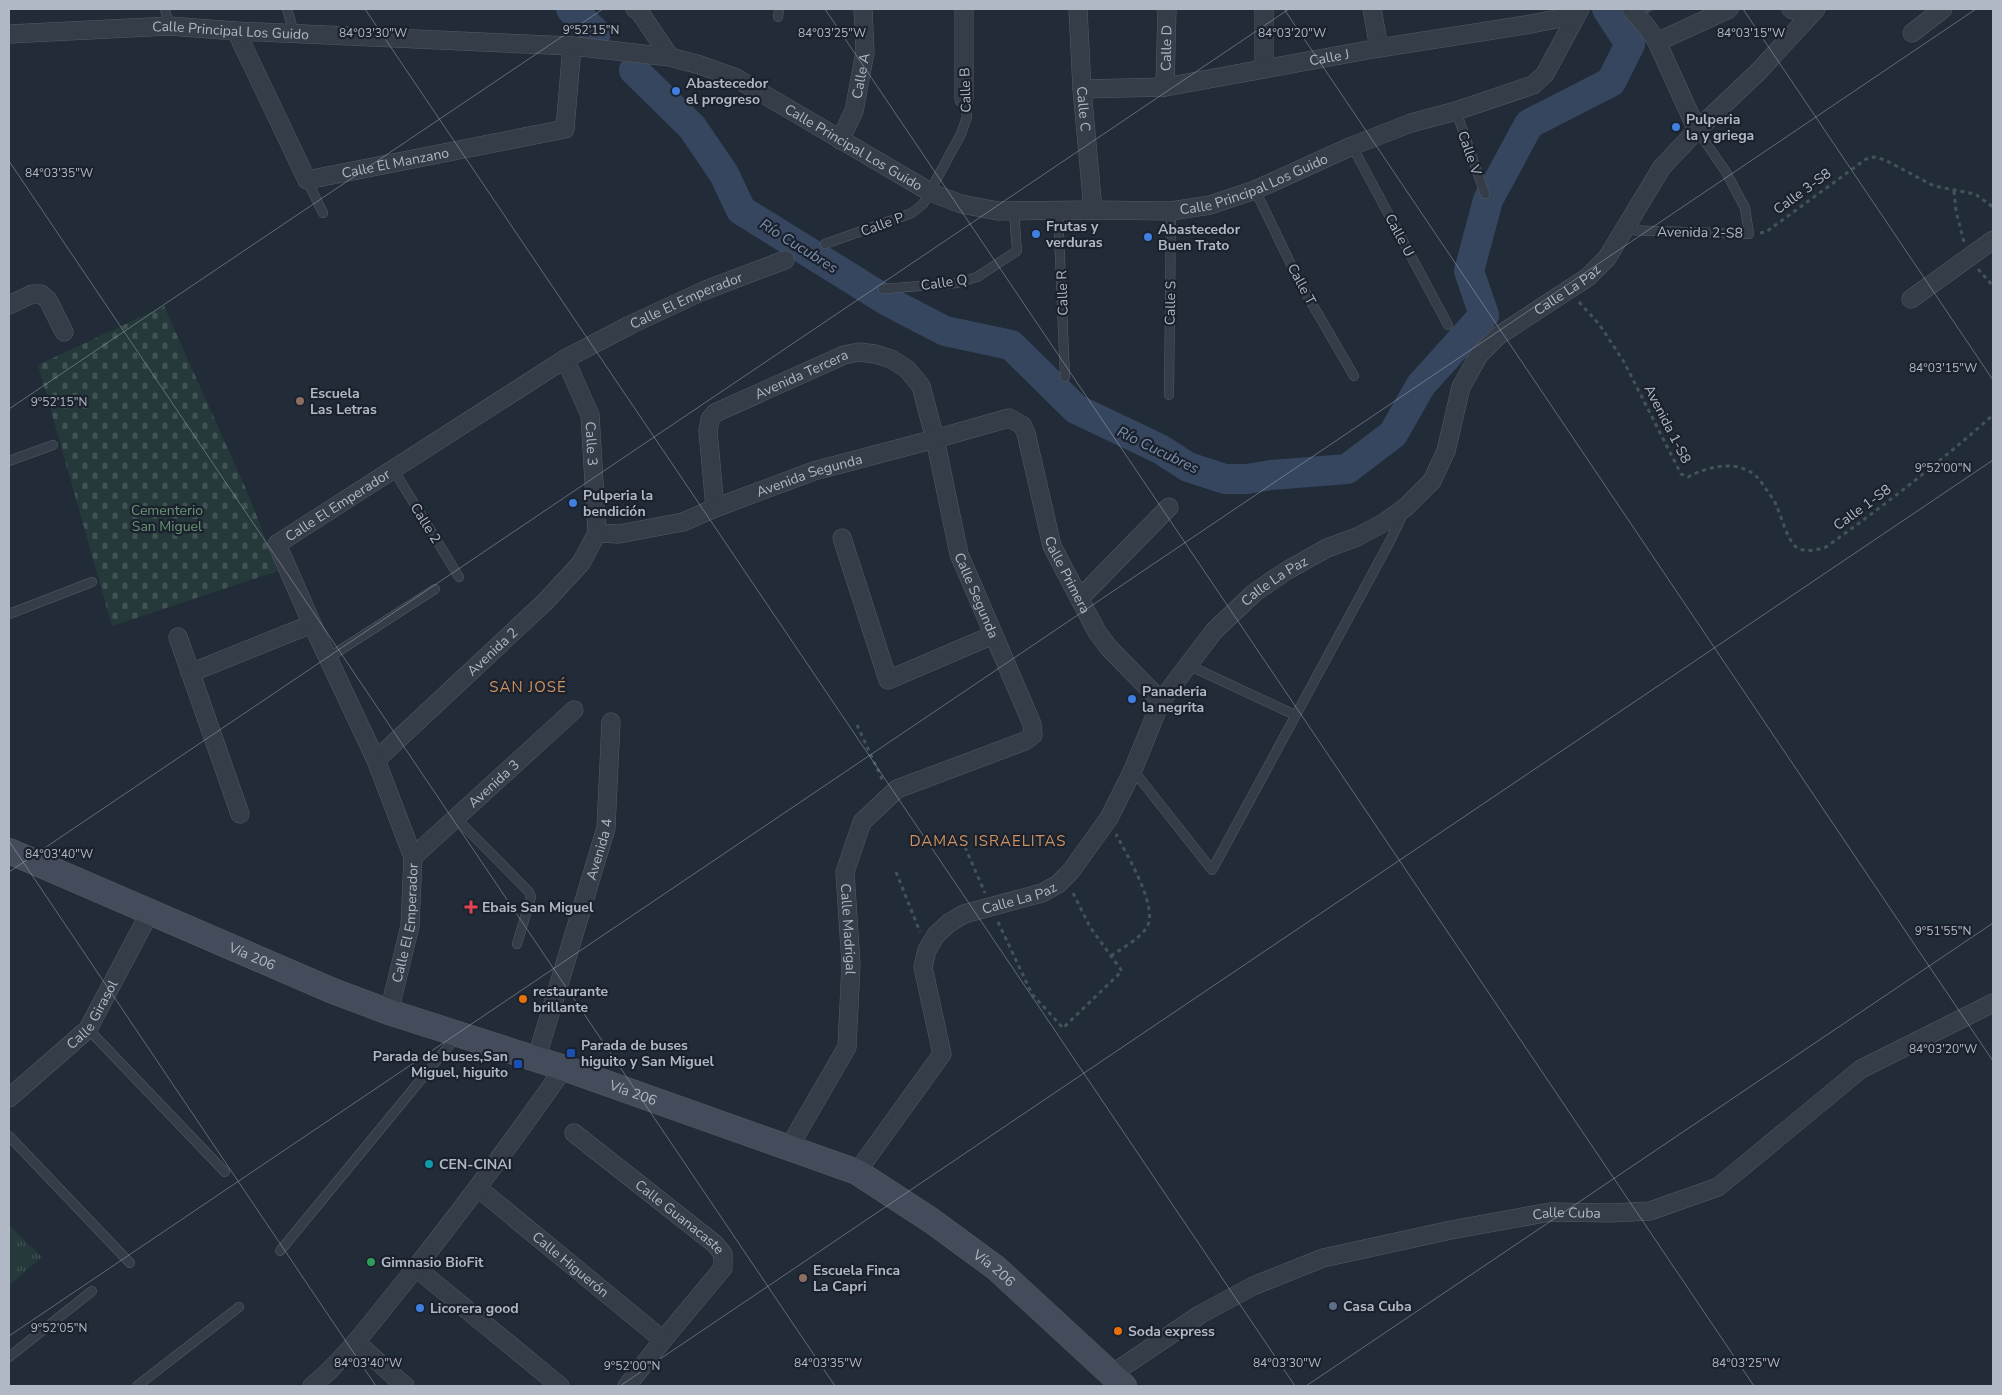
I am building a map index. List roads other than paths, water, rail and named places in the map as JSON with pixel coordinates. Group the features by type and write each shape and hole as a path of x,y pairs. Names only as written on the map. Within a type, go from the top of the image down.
{"main road":[{"name":"Vía 206","path":"9,851 333,991 389,1012 564,1068 857,1172 996,1268 1118,1380"}],"street":[{"path":"634,9 639,11 670,57"},
{"name":"Calle A","path":"840,140 854,111 865,52 863,9"},
{"name":"Calle B","path":"964,9 964,99"},
{"name":"Calle C","path":"1078,9 1082,89 1093,210"},
{"name":"Calle D","path":"1165,87 1167,9"},
{"path":"1264,9 1264,69"},
{"path":"1372,9 1379,48"},
{"path":"1630,9 1647,27 1657,42 1697,130"},
{"path":"1657,42 1729,9"},
{"path":"1791,9 1812,12"},
{"path":"1912,33 1944,9"},
{"name":"Calle Principal Los Guido","path":"9,34 169,26 236,31 572,46 670,57 736,78 930,192 961,204 998,211 1171,211 1210,206 1255,190 1352,146 1411,123 1456,111 1533,85 1545,74 1576,11"},
{"name":"Calle J","path":"1082,89 1165,87 1379,48 1532,24 1576,11"},
{"name":"Calle La Paz","path":"857,1172 942,1054 923,967 927,950 936,935 948,922 964,914 1042,893 1058,884 1066,876 1108,818 1133,770 1161,701 1214,632 1254,593 1286,571 1327,548 1357,538 1385,522 1406,507 1432,481 1446,451 1458,409 1461,386 1479,355 1498,336 1588,277 1607,258 1659,171 1697,130 1759,71 1812,12"},
{"path":"236,31 307,180"},
{"name":"Calle El Manzano","path":"307,180 565,129 572,46"},
{"path":"1911,299 1993,240"},
{"name":"Calle El Emperador","path":"389,1012 410,926 413,857 376,760 312,624 277,544 565,359 632,324 703,292 792,258"},
{"path":"9,305 32,294 41,294 48,300 64,332"},
{"name":"Avenida Tercera","path":"715,508 708,430 710,420 715,413 844,355 859,352 875,354 891,359 907,369 921,386 935,439"},
{"name":"Calle 3","path":"565,359 590,415 597,533"},
{"name":"Avenida Segunda","path":"597,533 619,534 684,522 814,470 1009,418 1022,425"},
{"name":"Calle Primera","path":"1022,425 1026,432 1052,546 1097,632 1108,648 1161,701"},
{"name":"Calle Segunda","path":"935,439 959,554 1032,724 1033,735 1025,741"},
{"path":"1080,598 1169,507"},
{"name":"Avenida 2","path":"376,760 545,602 582,563 597,533"},
{"path":"842,538 888,680 993,636"},
{"path":"190,673 312,624"},
{"path":"178,637 240,814"},
{"name":"Avenida 3","path":"413,857 574,710"},
{"name":"Avenida 4","path":"536,1060 606,828 611,722"},
{"name":"Calle Madrigal","path":"788,1148 847,1047 851,964 845,872 862,822 898,789 1025,741"},
{"name":"Calle Girasol","path":"9,1098 88,1029 150,912"},
{"name":"Calle Cuba","path":"1118,1380 1202,1314 1253,1286 1323,1258 1451,1230 1550,1212 1611,1213 1650,1211 1718,1187 1861,1069 1993,1003"},
{"path":"319,1384 416,1268 478,1188 564,1068"},
{"name":"Calle Guanacaste","path":"574,1133 715,1244 724,1254 723,1268 627,1386"},
{"name":"Calle Higuerón","path":"478,1188 663,1340"},
{"path":"416,1268 560,1386"},
{"path":"356,1342 405,1386"}],"lane":[{"path":"165,9 169,26"},
{"path":"288,9 294,33"},
{"name":"Calle B","path":"930,192 961,134 967,117 964,99"},
{"name":"Calle V","path":"1456,111 1485,194"},
{"name":"Avenida 2-S8","path":"1625,230 1749,234 1745,208 1726,172 1697,130"},
{"name":"Calle U","path":"1352,146 1448,325"},
{"path":"307,180 323,213"},
{"name":"Calle T","path":"1255,190 1300,283 1354,376"},
{"name":"Calle P","path":"825,244 912,213 923,204 930,192"},
{"name":"Calle R","path":"1058,210 1065,377"},
{"name":"Calle Q","path":"883,289 957,283 977,278 1016,251 1014,211"},
{"name":"Calle S","path":"1170,395 1171,211"},
{"path":"9,461 53,446"},
{"name":"Calle 2","path":"393,469 459,577"},
{"path":"1133,770 1212,870 1389,543 1406,507"},
{"path":"9,614 92,582"},
{"path":"328,658 435,589"},
{"path":"1188,665 1294,716"},
{"path":"456,818 529,892 531,898 517,944"},
{"path":"88,1029 224,1172"},
{"path":"280,1251 458,1034"},
{"path":"9,1136 130,1263"},
{"path":"9,1357 92,1291"},
{"path":"143,1384 240,1307"}],"waterway":[{"name":"Río Cucubres","path":"571,9 596,33"},
{"name":"Río Cucubres","path":"634,70 692,127 724,174 741,210 889,302 945,331 1011,345 1076,409 1160,449 1188,467 1225,479 1247,479 1271,475 1347,469 1393,434 1421,385 1484,315 1469,271 1488,200 1529,124 1611,82 1630,44 1607,9"},
{"path":"1622,30 1632,20"}],"place":[{"name":"Abastecedor el progreso","path":"676,91"},
{"name":"Pulperia la y griega","path":"1676,127"},
{"name":"Frutas y verduras","path":"1036,234"},
{"name":"Abastecedor Buen Trato","path":"1148,237"},
{"name":"Escuela Las Letras","path":"300,401"},
{"name":"Pulperia la bendición","path":"573,503"},
{"name":"Panaderia la negrita","path":"1132,699"},
{"name":"Ebais San Miguel","path":"471,907"},
{"name":"restaurante brillante","path":"523,999"},
{"name":"Parada de buses higuito y San Miguel","path":"571,1053"},
{"name":"Parada de buses,San Miguel, higuito","path":"518,1064"},
{"name":"CEN-CINAI","path":"429,1164"},
{"name":"Gimnasio BioFit","path":"371,1262"},
{"name":"Escuela Finca La Capri","path":"803,1278"},
{"name":"Casa Cuba","path":"1333,1306"},
{"name":"Licorera good","path":"420,1308"},
{"name":"Soda express","path":"1118,1331"}],"district":[{"name":"SAN JOSÉ","path":"528,687"},
{"name":"DAMAS ISRAELITAS","path":"988,841"}],"park label":[{"name":"Cementerio San Miguel","path":"167,518"}]}
